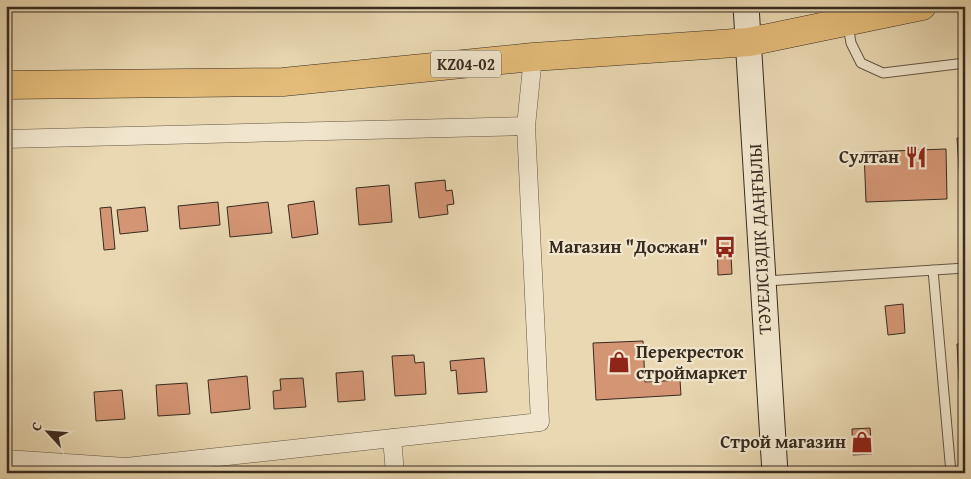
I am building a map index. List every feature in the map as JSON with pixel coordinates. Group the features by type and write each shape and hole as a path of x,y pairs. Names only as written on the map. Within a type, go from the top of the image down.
{"main road":[{"name":"KZ04-02","path":"6,85 283,82 533,57 748,42 922,6"}],"street":[{"name":"ТӘУЕЛСІЗДІК ДАҢҒЫЛЫ","path":"746,6 774,473"},
{"path":"6,459 126,470 540,422 526,126 533,57"},
{"path":"6,139 526,126"},
{"path":"392,438 396,473"}],"lane":[{"path":"847,22 851,43 861,63 883,73 965,63"},
{"path":"763,282 965,268"},
{"path":"933,270 951,473"}],"building":[{"path":"965,137 965,199 961,199 957,138"},
{"path":"946,149 947,199 866,202 864,152"},
{"path":"445,180 446,191 452,190 454,204 447,205 448,214 419,218 415,183"},
{"path":"389,185 392,222 359,225 356,188"},
{"path":"314,201 318,234 292,238 288,205"},
{"path":"218,202 220,225 180,229 178,206"},
{"path":"268,202 272,233 230,237 227,207"},
{"path":"111,207 115,249 104,250 100,208"},
{"path":"145,207 148,231 120,234 117,210"},
{"path":"730,239 732,274 718,275 717,240"},
{"path":"903,304 905,333 888,335 885,306"},
{"name":"Перекресток строймаркет","path":"643,341 645,382 680,380 681,395 596,400 593,343"},
{"path":"957,344 965,344 965,380 959,381"},
{"path":"414,355 415,363 424,362 426,394 395,396 392,356"},
{"path":"484,358 487,392 458,394 456,370 451,371 450,361"},
{"path":"363,371 365,400 338,402 336,373"},
{"path":"247,376 250,409 211,413 208,380"},
{"path":"303,378 306,407 274,409 273,391 281,390 280,379"},
{"path":"187,383 190,414 158,416 156,385"},
{"path":"122,390 125,419 96,421 94,392"},
{"name":"Строй магазин","path":"870,428 872,454 853,455 852,429"}],"place":[{"name":"Султан","path":"916,157"},
{"name":"Магазин \"Досжан\"","path":"725,247"},
{"name":"Перекресток строймаркет","path":"619,362"},
{"name":"Строй магазин","path":"862,442"}]}
